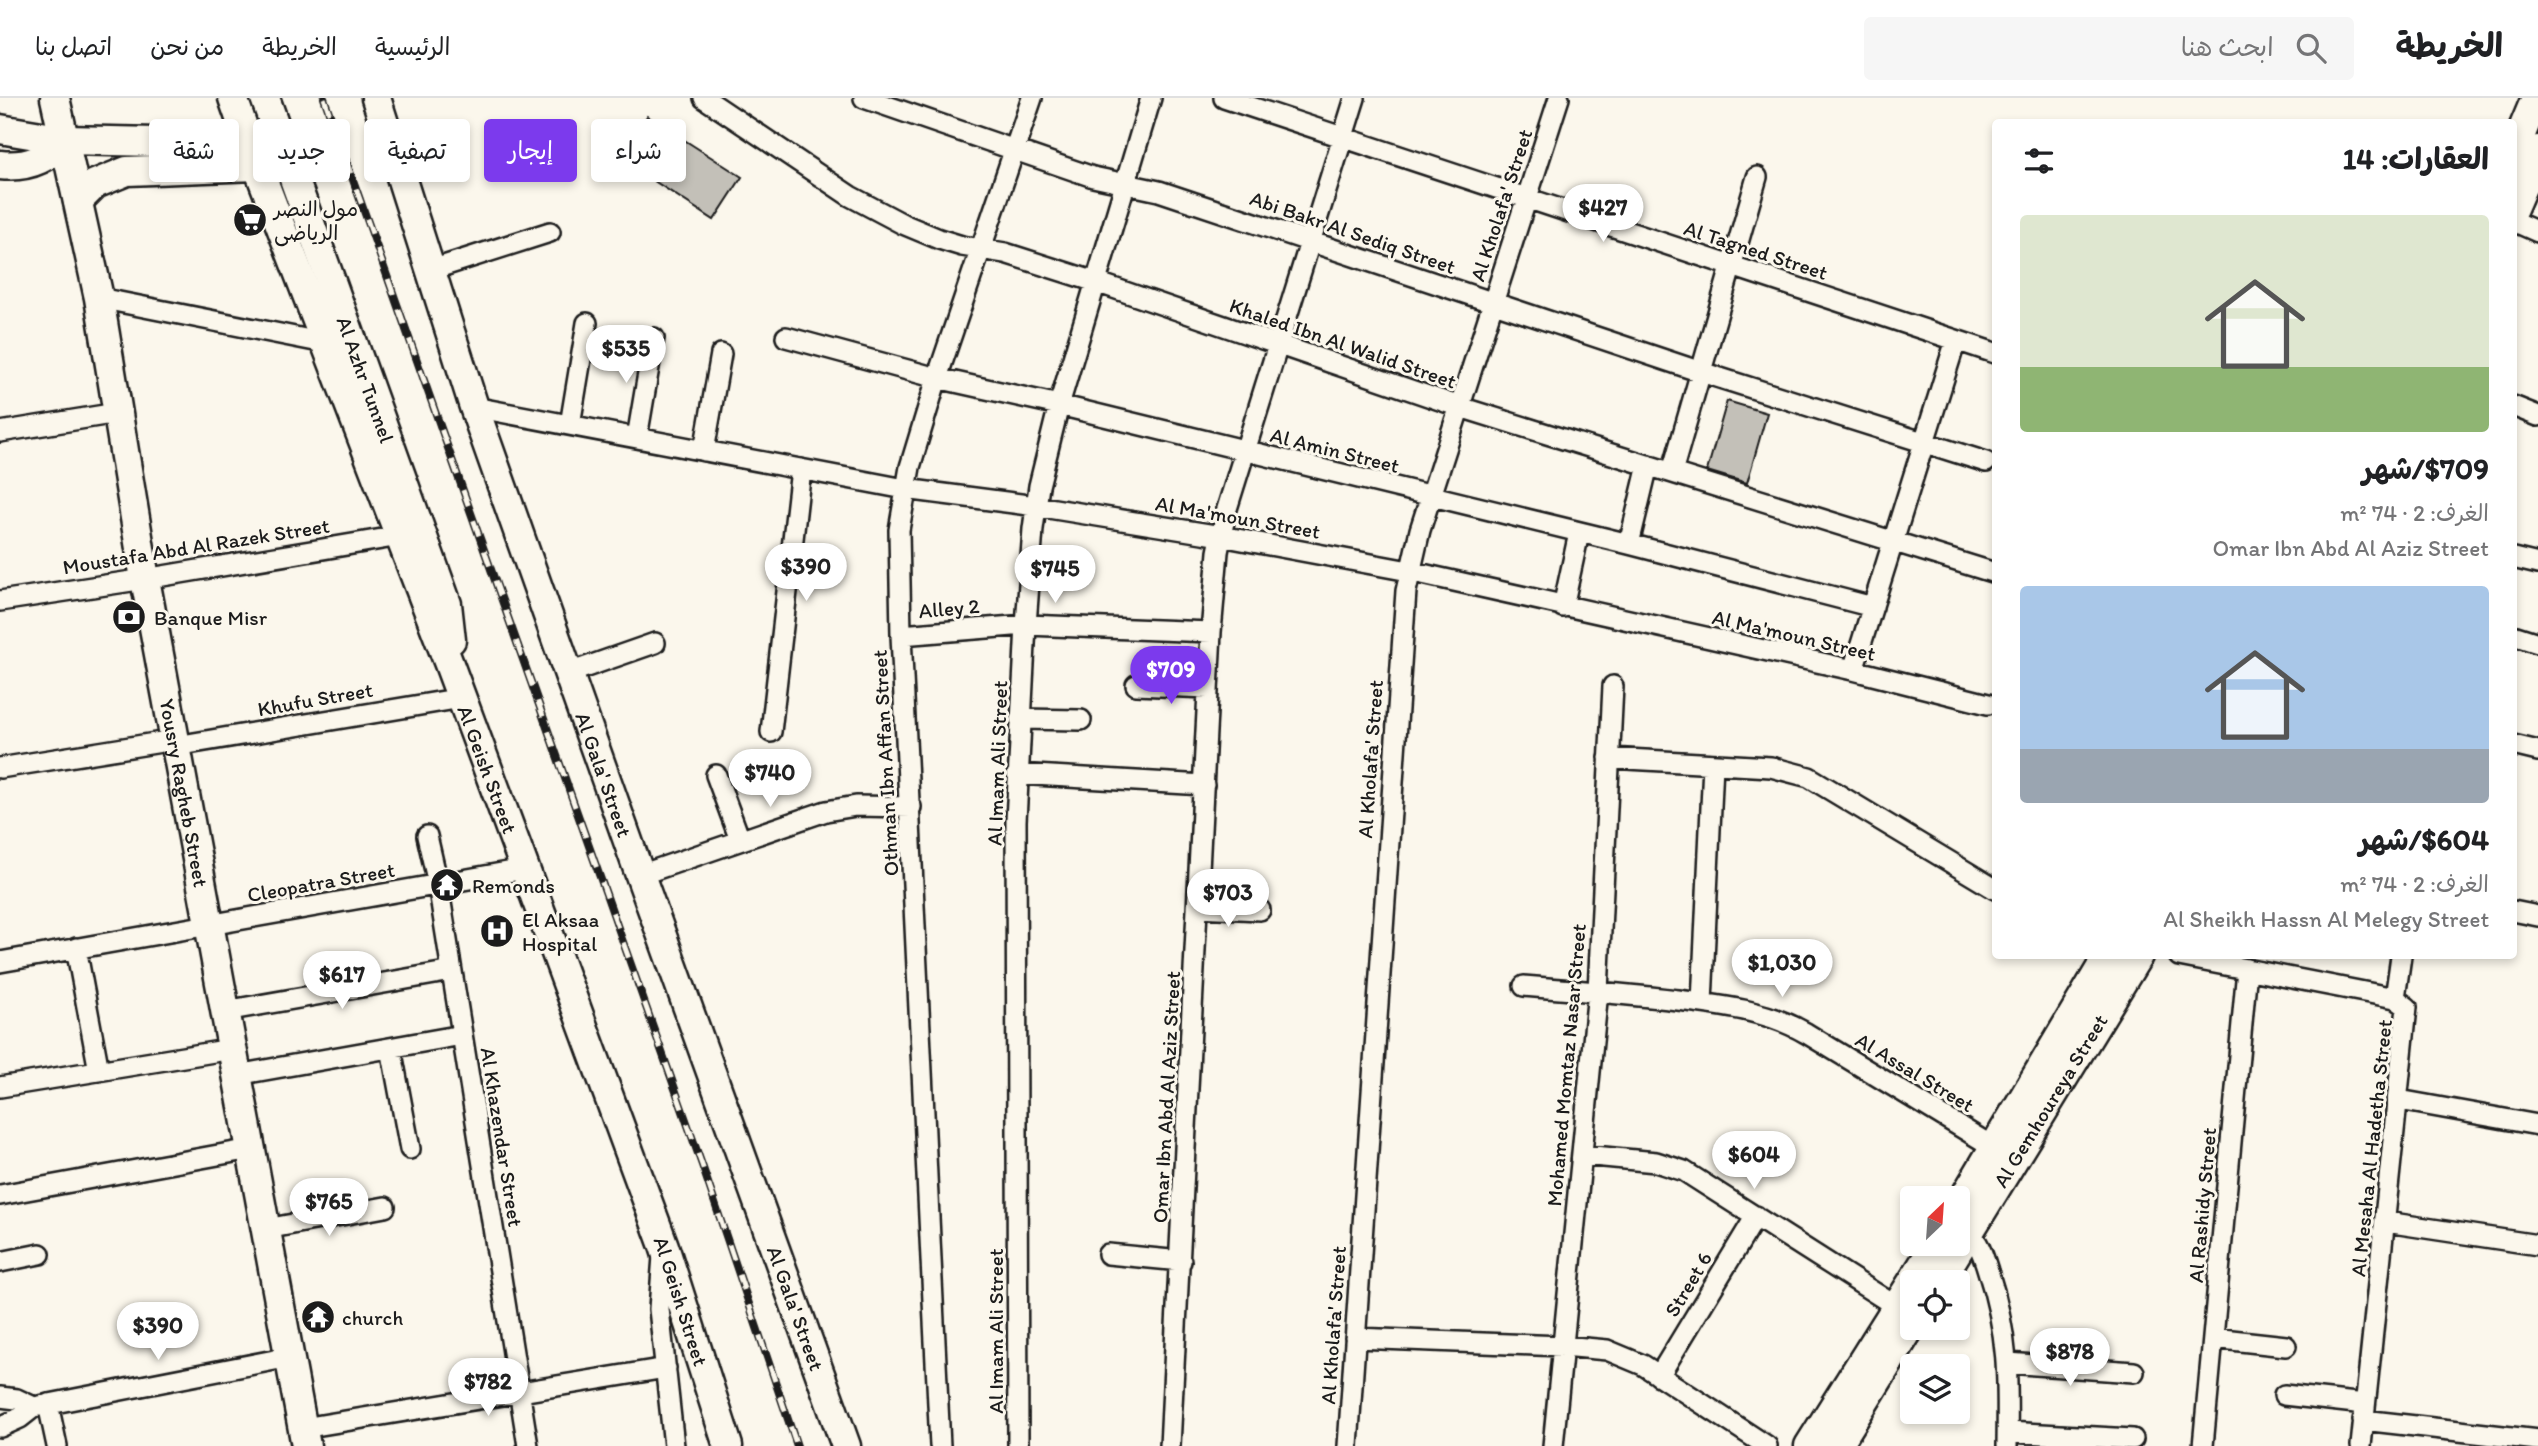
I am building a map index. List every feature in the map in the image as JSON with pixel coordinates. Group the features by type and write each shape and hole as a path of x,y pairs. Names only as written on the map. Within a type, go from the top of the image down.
{"street":[{"path":"55,98 65,140"},
{"name":"Al Geish Street","path":"233,98 253,155"},
{"name":"Al Azhr Tunnel","path":"265,98 447,604 451,624 449,664"},
{"name":"Al Gala' Street","path":"376,98 474,407 846,1446"},
{"name":"Khaled Ibn Al Walid Street","path":"704,98 850,197 939,239 979,250 1005,253 1460,407 1992,572"},
{"name":"Abi Bakr Al Sediq Street","path":"864,98 1093,177 1159,191 1493,304 1986,462"},
{"name":"Othman Ibn Affan Street","path":"940,1446 901,635 899,530 905,489 937,378 1032,98"},
{"name":"Al Imam Ali Street","path":"1018,1446 1017,774 1036,506 1059,405 1151,98"},
{"name":"Al Tagned Street","path":"1224,98 1992,352"},
{"name":"Omar Ibn Abd Al Aziz Street","path":"1170,1446 1211,632 1221,536 1355,98"},
{"name":"Al Kholafa' Street","path":"1348,1446 1403,611 1409,570 1559,98"},
{"path":"2517,143 2536,98"},
{"path":"0,130 65,140 253,155"},
{"path":"0,165 16,166 39,161 65,140"},
{"name":"Yousry Ragheb Street","path":"65,140 99,298 145,579 305,1437"},
{"path":"2517,199 2538,150"},
{"path":"78,201 95,184 127,172 253,155"},
{"path":"1672,472 1757,177"},
{"name":"Al Geish Street","path":"263,182 462,698 664,1246 728,1446"},
{"path":"2517,223 2538,232"},
{"path":"431,270 550,232"},
{"path":"99,298 325,343"},
{"path":"570,425 587,323"},
{"name":"Al Amin Street","path":"786,337 937,378 1059,405 1629,544 1873,607"},
{"path":"637,438 654,338"},
{"path":"1853,670 1956,340"},
{"path":"704,451 721,354"},
{"name":"Al Ma'moun Street","path":"474,407 905,489 1036,506 1409,570 1563,607 1853,670 1988,704"},
{"path":"2517,407 2538,415"},
{"path":"0,432 117,413"},
{"path":"1629,544 1648,465"},
{"path":"771,732 801,469"},
{"path":"1563,607 1579,533"},
{"name":"Moustafa Abd Al Razek Street","path":"0,601 400,536"},
{"path":"2517,559 2538,564"},
{"name":"Alley 2","path":"901,635 1026,625 1211,632"},
{"path":"2517,636 2538,643"},
{"path":"569,673 655,643"},
{"path":"1136,685 1208,688"},
{"name":"Mohamed Momtaz Nasar Street","path":"1553,1446 1598,991 1612,686"},
{"name":"Khufu Street","path":"0,768 462,698"},
{"path":"1020,719 1081,720"},
{"path":"2517,746 2538,751"},
{"path":"1609,758 1784,769 1809,777 1992,887"},
{"path":"1702,1003 1713,765"},
{"path":"1017,774 1204,785"},
{"path":"716,775 740,840"},
{"path":"640,875 841,807 911,807"},
{"name":"Al Khazendar Street","path":"427,836 438,884 528,1446"},
{"name":"Cleopatra Street","path":"0,962 525,869"},
{"path":"1198,907 1260,910"},
{"path":"2517,912 2538,916"},
{"path":"76,948 99,1071"},
{"name":"Al Gemhoureya Street","path":"1970,1206 1996,1148 2105,959"},
{"name":"Al Gemhoureya Street","path":"1970,1210 2136,959"},
{"name":"Al Mesaha Al Hadetha Street","path":"2195,959 2395,998 2404,1003 2409,1012 2361,1446"},
{"path":"2395,998 2401,959"},
{"name":"Al Rashidy Street","path":"2203,1446 2247,969"},
{"path":"225,1011 452,971"},
{"name":"Al Assal Street","path":"1524,986 1598,991 1702,1003 1760,1013 1791,1024 1996,1148"},
{"path":"0,1087 99,1071 391,1048 462,1035"},
{"path":"391,1048 410,1149"},
{"path":"2399,1100 2538,1125"},
{"path":"0,1195 251,1149"},
{"path":"1583,1155 1641,1160 1670,1166 1697,1178 1900,1312"},
{"path":"266,1229 385,1207"},
{"name":"Street 6","path":"1659,1376 1756,1216"},
{"path":"2386,1222 2538,1245"},
{"path":"1970,1234 1986,1263 1997,1297 2008,1363 2007,1439 2133,1439"},
{"path":"664,1246 659,1309 674,1446"},
{"path":"0,1262 40,1254"},
{"path":"1108,1254 1181,1261"},
{"name":"Al Gemhoureya Street","path":"1809,1446 1900,1322"},
{"name":"Al Gemhoureya Street","path":"1837,1446 1900,1325"},
{"path":"1355,1338 1606,1350 1634,1361 1767,1446"},
{"path":"2213,1338 2286,1346"},
{"path":"0,1427 41,1405 290,1357"},
{"path":"2008,1363 2134,1372"},
{"path":"305,1437 520,1392 666,1368"},
{"path":"2284,1395 2364,1412 2538,1440"},
{"path":"0,1398 41,1405"},
{"path":"41,1405 57,1446"}],"building":[{"path":"686,141 742,177 714,220 656,182 686,182"},
{"path":"1727,401 1767,413 1747,483 1707,471"}],"railway":[{"path":"324,98 702,1165 797,1446"}],"place":[{"name":"مول النصر الرياضى","path":"250,220"},
{"name":"Banque Misr","path":"129,617"},
{"name":"Remonds","path":"447,885"},
{"name":"El Aksaa Hospital","path":"497,931"},
{"name":"church","path":"318,1317"}]}
